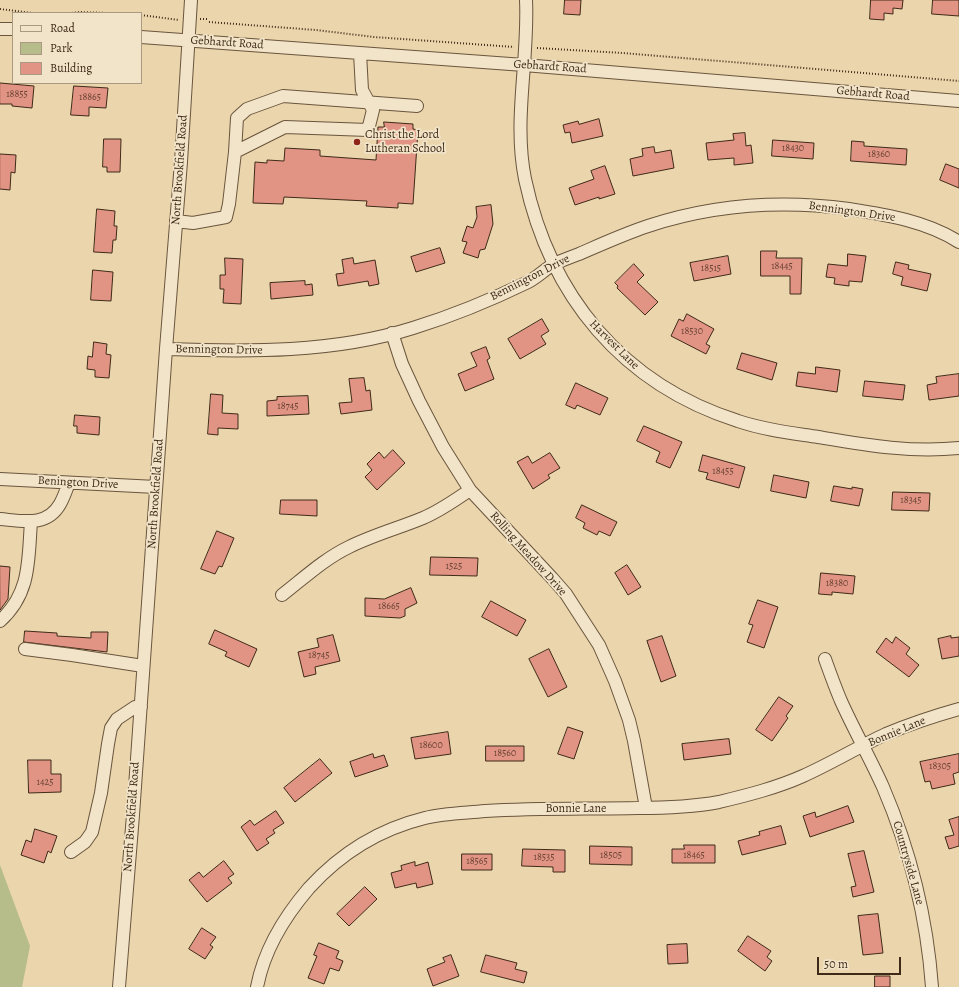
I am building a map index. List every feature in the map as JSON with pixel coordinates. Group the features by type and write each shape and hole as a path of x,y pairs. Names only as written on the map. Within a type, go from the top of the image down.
{"street":[{"name":"North Brookfield Road","path":"119,987 191,0"},
{"name":"Harvest Lane","path":"526,0 527,22 521,119 522,151 525,177 539,230 553,264 574,299 592,324 608,341 647,377 693,403 733,420 762,427 866,445 915,450 959,448"},
{"path":"0,29 12,29"},
{"name":"Gebhardt Road","path":"142,37 524,65 959,100"},
{"path":"235,152 284,127 368,130 373,110 362,90 360,53"},
{"path":"176,221 192,223 226,217 235,152 237,118 247,109 283,96 417,106"},
{"name":"Bennington Drive","path":"166,349 262,351 340,344 412,328 484,302 531,281 553,264 602,243 648,226 706,212 764,206 827,206 890,216 913,222 932,228 959,242"},
{"name":"Rolling Meadow Drive","path":"392,333 402,364 419,401 443,447 470,490 566,594 599,645 615,681 632,731 646,808"},
{"name":"Benington Drive","path":"0,479 156,488"},
{"path":"0,519 35,522 51,516 60,504 69,483"},
{"path":"282,595 321,563 338,553 366,539 424,518 453,502 470,490"},
{"path":"0,621 14,606 23,590 29,560 31,522"},
{"path":"25,650 72,655 143,666"},
{"name":"Countryside Lane","path":"825,659 842,701 883,787 900,831 911,868 925,927 932,987"},
{"path":"71,852 85,842 92,832 102,793 111,728 117,719 135,708 140,707"},
{"name":"Bonnie Lane","path":"257,987 259,976 274,940 286,918 300,899 314,883 345,855 376,836 424,818 455,813 530,809 681,807 716,802 761,791 801,777 886,734 920,721 959,710"}],"path":[{"path":"0,9 24,12"},
{"path":"142,15 176,20 208,19"},
{"path":"209,22 316,30 374,37 525,48 623,53 959,81"}],"green space":[{"path":"0,865 30,946 22,987 0,987"}],"building":[{"path":"565,0 581,0 580,15 564,14"},
{"path":"871,0 903,0 902,9 893,8 893,14 884,13 884,20 870,19"},
{"path":"933,0 959,0 959,16 932,14"},
{"path":"0,83 34,86 32,108 12,106 12,104 0,104"},
{"path":"74,86 108,88 106,108 89,107 89,116 71,115"},
{"path":"599,119 603,136 572,143 570,132 565,133 563,125 578,121 579,124"},
{"path":"384,122 413,124 413,129 418,130 413,204 398,203 398,208 366,206 367,201 284,197 283,204 253,203 255,162 267,163 267,160 284,161 285,148 320,150 320,156 376,160 378,127 384,127"},
{"path":"745,133 746,146 751,145 753,163 734,165 734,158 708,160 706,143 734,140 733,134"},
{"path":"104,139 121,139 120,172 107,172 107,167 103,167"},
{"path":"773,140 814,143 813,159 772,156"},
{"path":"852,141 864,142 864,146 907,149 906,165 851,161"},
{"path":"654,147 655,153 671,150 674,168 633,176 630,159 643,156 642,149"},
{"path":"0,154 16,155 15,173 11,172 10,190 0,189"},
{"path":"946,164 959,169 959,188 940,180"},
{"path":"605,166 615,194 599,199 599,197 575,205 569,188 594,179 591,171"},
{"path":"491,205 493,224 485,249 480,250 478,258 463,253 467,242 462,241 467,226 473,228 477,217 476,207"},
{"path":"97,209 115,211 114,226 117,226 116,240 113,240 112,253 94,252"},
{"path":"440,248 445,263 416,272 411,257"},
{"path":"761,251 777,251 776,258 802,258 801,294 790,294 790,276 761,276"},
{"path":"848,254 866,256 862,282 849,281 849,286 834,284 835,278 826,277 828,264 847,266"},
{"path":"728,256 731,274 694,281 690,263"},
{"path":"225,258 243,259 241,304 223,303 224,289 220,289 220,275 225,275"},
{"path":"353,258 354,264 375,260 379,284 369,286 368,281 338,286 336,274 344,273 342,260"},
{"path":"896,262 909,265 908,269 931,274 927,291 901,285 903,277 893,274"},
{"path":"634,264 644,275 637,282 658,302 645,315 617,288 618,286 615,283"},
{"path":"93,270 113,272 111,301 91,300"},
{"path":"305,281 305,285 312,284 313,295 271,299 270,283"},
{"path":"687,314 714,329 706,344 710,346 706,354 671,336 679,319 683,321"},
{"path":"542,319 549,331 541,336 546,344 520,359 508,339"},
{"path":"94,342 107,344 106,354 111,355 109,378 95,377 95,370 87,369 88,356 92,357"},
{"path":"486,347 490,358 487,360 494,379 465,391 458,374 477,366 471,353"},
{"path":"742,353 777,363 772,380 737,369"},
{"path":"816,367 840,370 837,392 796,386 798,372 815,374"},
{"path":"959,374 959,396 929,400 927,385 937,383 936,377"},
{"path":"364,378 366,391 370,390 372,410 341,414 339,403 352,402 349,379"},
{"path":"865,381 905,385 903,400 863,396"},
{"path":"576,383 608,398 600,415 577,405 575,409 566,405"},
{"path":"211,394 223,395 222,413 238,414 238,429 218,428 218,435 208,434"},
{"path":"308,396 309,414 267,416 267,401 277,400 277,397"},
{"path":"75,415 100,417 99,435 77,433 77,426 74,426"},
{"path":"644,426 682,442 670,468 656,462 660,452 637,441"},
{"path":"393,450 405,463 377,490 365,477 372,470 367,464 379,452 384,458"},
{"path":"550,453 560,468 548,475 550,478 533,489 517,462 528,456 532,463"},
{"path":"703,455 745,467 739,488 706,479 708,473 699,471"},
{"path":"774,475 809,482 806,498 771,491"},
{"path":"834,486 863,489 859,506 831,501"},
{"path":"893,492 930,493 929,511 892,510"},
{"path":"281,500 317,500 317,516 280,514"},
{"path":"582,505 617,522 610,536 599,531 597,535 583,528 585,523 576,518"},
{"path":"217,531 234,538 222,567 219,566 215,574 201,569"},
{"path":"431,557 478,558 477,576 430,575"},
{"path":"627,565 641,587 628,595 615,573"},
{"path":"0,566 10,567 8,599 0,610"},
{"path":"821,573 855,576 853,594 832,592 832,595 819,594"},
{"path":"411,588 417,603 405,609 405,616 400,618 365,616 365,598 384,599"},
{"path":"758,600 778,607 764,648 747,642 753,625 749,624"},
{"path":"491,601 526,620 517,636 482,617"},
{"path":"215,630 257,649 249,667 225,656 227,652 209,644"},
{"path":"25,631 57,633 57,636 91,638 91,632 108,632 107,652 24,642"},
{"path":"333,635 340,661 315,667 316,674 304,677 298,652 319,647 317,639"},
{"path":"662,636 676,676 661,682 647,641"},
{"path":"951,636 951,638 959,637 959,656 942,659 938,639"},
{"path":"896,637 910,648 906,654 919,665 909,677 876,652 886,638 892,643"},
{"path":"549,649 567,687 548,697 529,659"},
{"path":"779,697 793,706 786,716 788,718 772,741 756,730"},
{"path":"568,727 583,732 574,759 558,754"},
{"path":"448,732 451,754 415,759 411,738"},
{"path":"729,739 731,754 684,760 682,744"},
{"path":"486,746 524,746 524,761 486,761"},
{"path":"373,754 374,758 384,755 388,766 355,777 350,762"},
{"path":"959,754 959,772 953,774 955,784 932,789 930,781 925,782 920,762"},
{"path":"320,759 332,773 295,802 284,788"},
{"path":"28,760 51,760 51,774 61,774 61,792 29,793"},
{"path":"848,806 854,822 810,837 803,816 815,812 816,817"},
{"path":"276,811 284,823 273,830 275,833 266,839 269,843 257,851 241,827 250,820 254,825"},
{"path":"959,817 959,846 949,849 945,837 954,835 949,820"},
{"path":"781,826 786,844 742,855 738,841 760,835 759,832"},
{"path":"35,829 57,836 51,853 48,851 44,863 21,855 26,840 31,842"},
{"path":"684,845 715,845 715,863 672,863 672,849 684,849"},
{"path":"590,846 632,847 632,865 590,864"},
{"path":"523,849 565,850 565,872 553,872 553,867 522,866"},
{"path":"864,851 874,892 853,897 851,887 856,886 848,854"},
{"path":"462,854 492,854 492,870 462,870"},
{"path":"224,861 234,874 228,878 232,883 207,902 189,880 199,872 203,877"},
{"path":"415,862 415,866 428,862 433,884 417,888 416,883 395,888 391,873 402,870 401,866"},
{"path":"365,887 377,899 349,926 337,914"},
{"path":"878,914 883,953 863,955 858,916"},
{"path":"202,928 216,937 210,945 213,947 205,959 189,949"},
{"path":"748,936 771,951 767,957 772,961 765,971 738,951"},
{"path":"319,943 339,951 336,958 343,961 339,971 330,968 324,984 308,978 317,956 314,955"},
{"path":"687,944 688,963 668,964 667,945"},
{"path":"451,955 459,976 433,986 427,969 445,962 443,958"},
{"path":"486,955 517,963 515,969 527,972 524,983 481,972"},
{"path":"875,976 890,976 890,987 875,987"}],"place":[{"name":"Christ the Lord Lutheran School","path":"357,142"}]}
